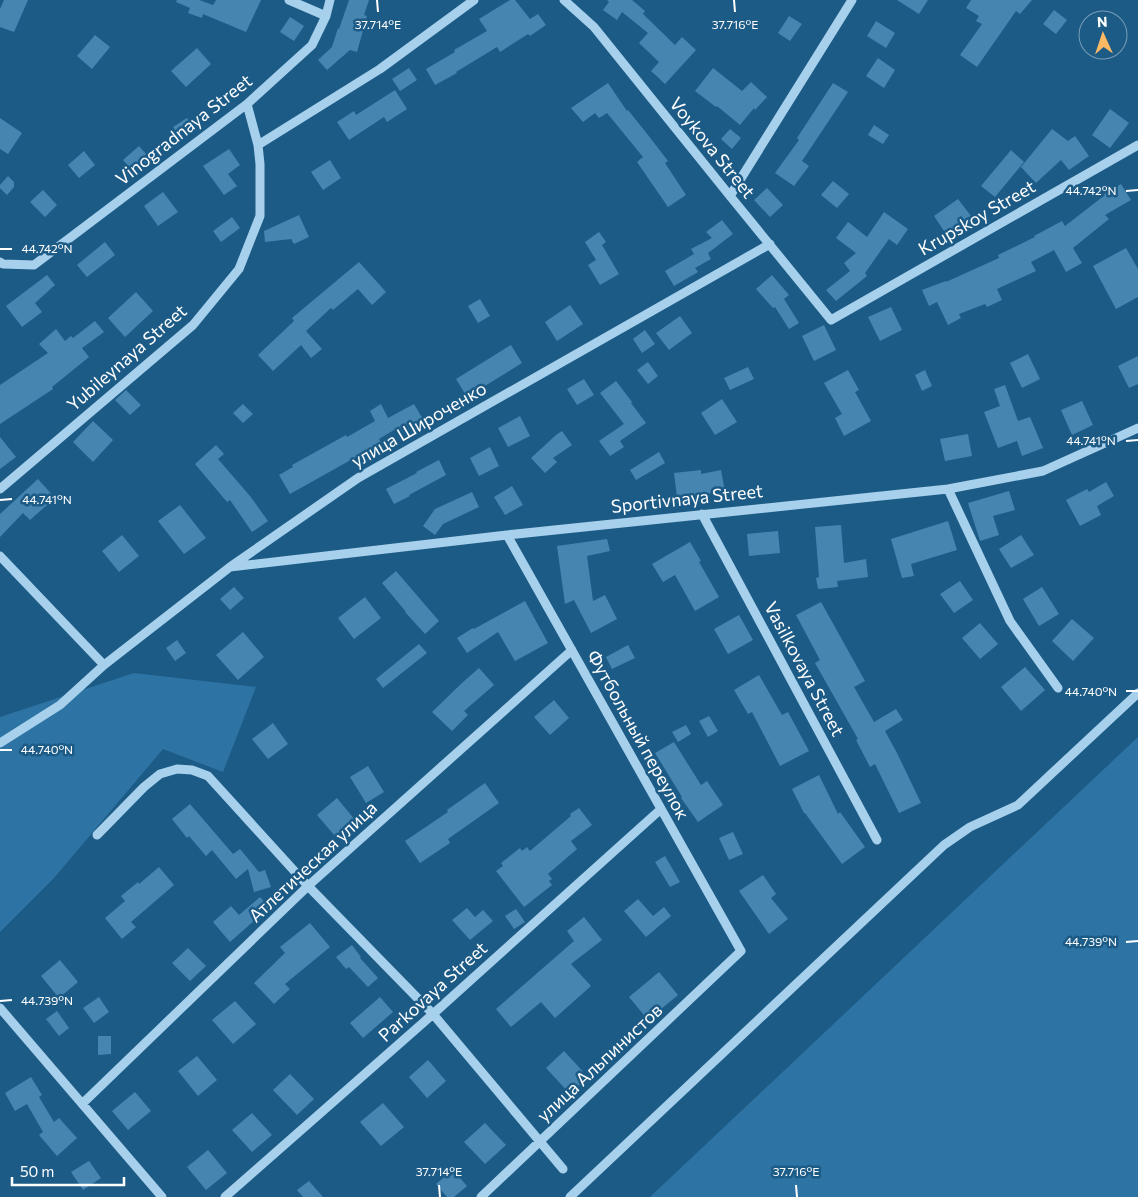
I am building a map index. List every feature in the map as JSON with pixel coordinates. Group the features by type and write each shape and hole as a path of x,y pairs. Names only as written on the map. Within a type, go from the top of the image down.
{"street":[{"path":"290,0 326,16"},
{"name":"Vinogradnaya Street","path":"0,262 2,264 34,265 247,104 312,45 326,16 330,0"},
{"path":"258,145 380,69 474,0"},
{"name":"Voykova Street","path":"564,0 594,27 831,320"},
{"path":"730,196 852,0"},
{"name":"Yubileynaya Street","path":"0,489 193,325 239,269 260,216 258,145 247,104"},
{"name":"Krupskoy Street","path":"831,320 1138,145"},
{"name":"улица Широченко","path":"0,742 60,705 104,665 230,567 358,478 770,244"},
{"name":"Sportivnaya Street","path":"230,567 507,535 948,489 1043,471 1138,428"},
{"path":"948,489 1010,621 1058,688"},
{"name":"Vasilkovaya Street","path":"702,514 877,840"},
{"name":"Футбольный переулок","path":"507,535 741,951"},
{"path":"0,556 104,665"},
{"name":"Атлетическая улица","path":"82,1104 308,886 572,650"},
{"path":"570,1197 944,845 970,827 1018,805 1138,693"},
{"path":"96,835 160,774 177,769 192,770 208,776 308,886 434,1014 563,1169"},
{"name":"Parkovaya Street","path":"226,1197 434,1014 661,809"},
{"name":"улица Альпинистов","path":"481,1197 741,951"},
{"path":"0,1008 162,1197"}],"shaded area":[{"path":"134,673 256,687 223,772 163,749 54,878 0,932 0,717"},
{"path":"1138,737 1138,1197 650,1197"}],"building":[{"path":"4,0 28,0 14,32 0,27 0,9"},
{"path":"177,0 199,0 213,5 216,0 261,0 246,32 203,14 202,18 188,13 190,8 176,2"},
{"path":"349,0 369,0 364,15 367,16 357,52 350,50 327,70 318,60 332,47"},
{"path":"510,0 515,0 530,19 538,14 546,25 500,52 497,47 435,85 426,69 487,31 479,19"},
{"path":"607,0 632,0 645,11 643,14 675,45 682,37 696,50 665,84 651,71 659,62 639,43 648,33 622,12 617,20 603,10 609,2"},
{"path":"897,0 928,0 919,14"},
{"path":"971,0 1032,0 1020,14 1016,11 977,67 960,55 982,24 976,21 979,16 966,8"},
{"path":"1054,10 1067,20 1056,34 1043,24"},
{"path":"789,16 802,24 790,41 778,33"},
{"path":"290,17 304,26 294,41 280,32"},
{"path":"876,21 895,33 886,48 867,36"},
{"path":"95,35 110,47 92,69 77,56"},
{"path":"197,48 211,64 186,87 171,71"},
{"path":"878,58 895,70 884,88 866,76"},
{"path":"409,68 417,80 400,91 392,79"},
{"path":"713,68 742,91 751,82 767,97 755,110 754,108 740,125 695,91"},
{"path":"608,83 627,111 668,161 665,163 686,195 668,207 637,162 643,157 607,113 599,118 595,113 583,122 571,108"},
{"path":"833,83 848,92 802,161 809,166 794,186 775,173 799,140 797,138"},
{"path":"395,90 407,109 387,122 384,117 349,140 337,122 354,111 356,115"},
{"path":"1110,109 1129,123 1110,148 1092,135"},
{"path":"0,118 22,133 8,154 0,149"},
{"path":"187,118 195,130 181,139 173,127"},
{"path":"874,125 889,135 883,144 868,135"},
{"path":"730,129 741,138 732,149 721,139"},
{"path":"1052,129 1068,141 1075,136 1089,156 1069,170 1061,160 1036,183 1021,167"},
{"path":"139,146 152,161 136,175 123,160"},
{"path":"229,149 240,165 228,174 237,186 224,195 203,166"},
{"path":"1011,150 1024,162 995,197 981,186"},
{"path":"84,151 95,165 79,178 68,165"},
{"path":"330,160 341,178 323,190 311,172"},
{"path":"8,176 14,182 14,187 7,195 0,188 0,185"},
{"path":"833,181 849,194 837,208 821,195"},
{"path":"1121,184 1131,200 1105,215 1109,219 1073,248 1082,263 1066,272 1054,250 1031,262 1036,271 997,289 1002,300 987,307 985,304 959,314 961,318 948,325 937,302 929,306 922,290 946,282 999,258 998,255 1062,221 1065,226 1104,194"},
{"path":"767,188 783,205 770,217 754,200"},
{"path":"43,190 57,205 45,217 30,202"},
{"path":"163,192 178,212 158,226 144,206"},
{"path":"958,199 971,216 946,234 934,216"},
{"path":"884,212 908,229 897,245 889,239 865,273 867,276 836,301 826,290 850,271 844,263 856,253 836,238 848,222 867,237"},
{"path":"299,215 309,237 294,244 291,239 265,242 264,231"},
{"path":"232,217 240,228 221,242 213,231"},
{"path":"722,220 733,234 708,253 711,259 695,268 698,272 674,286 665,271 694,254 691,249 712,238 706,232"},
{"path":"599,232 606,242 602,245 619,274 600,285 588,265 596,260 585,242"},
{"path":"105,242 115,255 87,277 77,265"},
{"path":"1126,248 1138,269 1138,297 1116,309 1093,266"},
{"path":"359,262 386,292 372,305 358,289 333,310 331,308 306,331 322,349 311,358 301,345 273,371 258,355 294,321 292,318"},
{"path":"47,275 55,285 35,303 42,312 22,327 6,306"},
{"path":"772,275 789,295 784,299 799,323 789,329 775,307 773,308 756,289"},
{"path":"136,292 153,311 125,337 108,318"},
{"path":"480,299 490,316 478,323 468,306"},
{"path":"570,305 583,324 557,341 545,322"},
{"path":"891,307 902,330 880,341 868,317"},
{"path":"680,316 692,333 669,350 656,333"},
{"path":"95,321 104,332 82,348 89,357 52,387 53,389 0,424 0,385 48,353 39,344 56,329 65,341 71,336 73,338"},
{"path":"824,325 836,350 814,361 802,336"},
{"path":"645,330 655,344 642,353 633,339"},
{"path":"511,345 522,363 467,397 456,379"},
{"path":"1028,354 1040,379 1022,388 1010,363"},
{"path":"1138,356 1138,384 1129,388 1118,366"},
{"path":"648,362 658,376 648,384 637,370"},
{"path":"748,367 754,379 730,390 724,378"},
{"path":"848,370 859,390 855,392 871,421 844,436 835,418 842,414 824,383"},
{"path":"925,370 932,386 922,391 915,375"},
{"path":"584,379 594,395 577,405 567,389"},
{"path":"616,381 646,423 620,441 624,447 610,456 599,441 624,424 600,393"},
{"path":"1005,385 1018,421 1030,417 1043,448 1022,456 1017,441 998,448 984,412 1000,406 994,389"},
{"path":"126,390 141,405 130,415 115,400"},
{"path":"722,399 737,422 715,435 701,413"},
{"path":"1082,401 1093,425 1072,435 1061,410"},
{"path":"243,404 253,414 243,423 233,413"},
{"path":"381,404 388,418 414,404 424,421 403,433 399,427 379,439 381,443 290,494 279,475 293,467 292,465 375,421 370,411"},
{"path":"520,416 530,436 508,447 498,428"},
{"path":"93,421 113,440 93,462 73,442"},
{"path":"562,431 572,445 553,458 557,462 545,473 531,458"},
{"path":"968,434 972,456 945,461 940,439"},
{"path":"0,437 16,457 0,469"},
{"path":"216,445 224,454 218,459 250,496 268,521 252,532 230,500 227,502 195,464"},
{"path":"490,447 499,466 479,476 470,458"},
{"path":"659,452 665,463 636,480 630,470"},
{"path":"439,460 446,475 394,504 386,489"},
{"path":"701,470 701,474 721,470 726,497 714,500 713,493 677,497 674,473"},
{"path":"38,479 55,498 30,520 23,513 0,537 0,514"},
{"path":"1106,482 1114,496 1097,506 1101,515 1080,526 1066,500 1087,489 1089,492"},
{"path":"512,486 523,505 505,515 494,497"},
{"path":"1009,491 1015,510 993,516 999,535 980,541 968,503"},
{"path":"472,492 479,507 443,524 435,535 423,526 435,509"},
{"path":"180,505 206,538 184,554 158,521"},
{"path":"948,521 957,550 911,564 914,576 902,578 891,539"},
{"path":"841,525 844,563 866,559 868,577 837,581 838,587 818,589 816,578 819,577 815,527"},
{"path":"778,531 780,553 749,556 747,534"},
{"path":"122,535 139,556 119,572 102,551"},
{"path":"1021,535 1034,555 1011,568 999,549"},
{"path":"607,539 610,551 587,556 593,601 605,595 617,619 591,633 574,600 565,604 557,546"},
{"path":"690,542 719,597 695,611 675,575 663,582 652,564"},
{"path":"396,571 439,621 425,634 382,583"},
{"path":"960,581 973,600 954,613 940,594"},
{"path":"234,587 244,598 230,610 220,599"},
{"path":"1042,587 1059,614 1039,626 1023,599"},
{"path":"365,597 381,618 354,639 338,618"},
{"path":"525,601 548,643 515,661 498,632 467,653 457,638"},
{"path":"821,602 865,681 854,687 874,722 896,709 903,720 885,731 921,803 899,813 875,764 870,767 856,740 858,739 815,663 820,660 796,615"},
{"path":"739,615 753,640 728,654 714,629"},
{"path":"1072,619 1094,638 1073,661 1052,641"},
{"path":"980,623 998,644 980,659 962,638"},
{"path":"243,632 264,657 238,680 216,655"},
{"path":"177,640 186,653 175,661 166,648"},
{"path":"419,644 427,653 383,688 376,679"},
{"path":"628,645 635,658 612,669 606,657"},
{"path":"1025,667 1045,690 1021,711 1001,687"},
{"path":"479,668 494,685 464,711 468,715 452,731 432,712"},
{"path":"759,675 782,715 788,712 809,751 780,766 752,712 748,714 734,690"},
{"path":"554,700 569,718 550,735 534,717"},
{"path":"709,716 718,731 708,737 699,721"},
{"path":"273,723 288,744 268,759 252,739"},
{"path":"686,725 691,734 678,742 672,732"},
{"path":"674,742 701,785 707,781 723,805 698,822 681,798 655,753"},
{"path":"368,766 384,792 366,803 350,777"},
{"path":"819,775 838,814 840,812 865,847 842,864 804,813 792,789"},
{"path":"485,783 499,803 448,839 450,843 420,863 405,841 448,812 447,810"},
{"path":"337,798 355,820 335,836 317,815"},
{"path":"190,804 233,854 240,849 259,872 265,870 271,887 254,892 248,869 236,879 212,850 206,856 189,836 187,838 172,819"},
{"path":"579,808 592,825 571,841 577,849 548,874 552,879 549,881 552,885 524,907 496,871 503,866 501,863 520,848 522,851 527,847 530,851"},
{"path":"733,832 743,854 729,860 719,838"},
{"path":"665,856 680,882 670,887 655,862"},
{"path":"159,867 174,885 131,922 136,927 122,939 105,918 125,901 121,896"},
{"path":"763,875 776,894 771,898 788,919 769,934 739,891"},
{"path":"260,897 271,909 259,920 257,918 230,942 213,922 231,906 239,915"},
{"path":"638,899 653,916 664,907 671,916 646,937 624,911"},
{"path":"467,908 475,917 483,910 493,921 470,940 452,920"},
{"path":"516,909 525,922 514,929 505,916"},
{"path":"584,917 602,940 571,964 591,986 555,1018 541,1002 511,1027 496,1009 574,941 567,931"},
{"path":"310,923 330,947 285,984 290,989 274,1004 254,983 285,953 280,947"},
{"path":"352,945 360,958 378,978 368,987 349,967 346,969 336,957"},
{"path":"188,948 206,966 190,981 172,963"},
{"path":"60,960 78,982 59,998 41,976"},
{"path":"659,972 678,995 648,1020 629,997"},
{"path":"99,997 109,1012 94,1023 83,1008"},
{"path":"380,997 393,1012 363,1038 350,1023"},
{"path":"235,1001 256,1024 233,1044 212,1020"},
{"path":"57,1011 69,1028 59,1036 46,1019"},
{"path":"98,1036 111,1036 111,1054 98,1055"},
{"path":"564,1051 588,1077 570,1094 546,1068"},
{"path":"197,1056 217,1080 198,1096 178,1071"},
{"path":"428,1060 446,1081 427,1098 409,1077"},
{"path":"290,1074 314,1099 297,1115 273,1090"},
{"path":"31,1077 42,1095 39,1097 54,1122 59,1118 77,1138 57,1156 39,1135 43,1132 27,1104 15,1111 5,1093"},
{"path":"135,1092 151,1111 128,1130 112,1111"},
{"path":"383,1103 404,1127 381,1146 360,1122"},
{"path":"252,1113 272,1135 252,1152 232,1130"},
{"path":"485,1123 506,1145 485,1164 464,1142"},
{"path":"208,1150 227,1173 206,1190 187,1167"},
{"path":"89,1161 101,1178 83,1190 71,1172"},
{"path":"453,1170 467,1186 454,1197 447,1197 436,1184"},
{"path":"309,1181 323,1197 303,1197 297,1190"}]}
